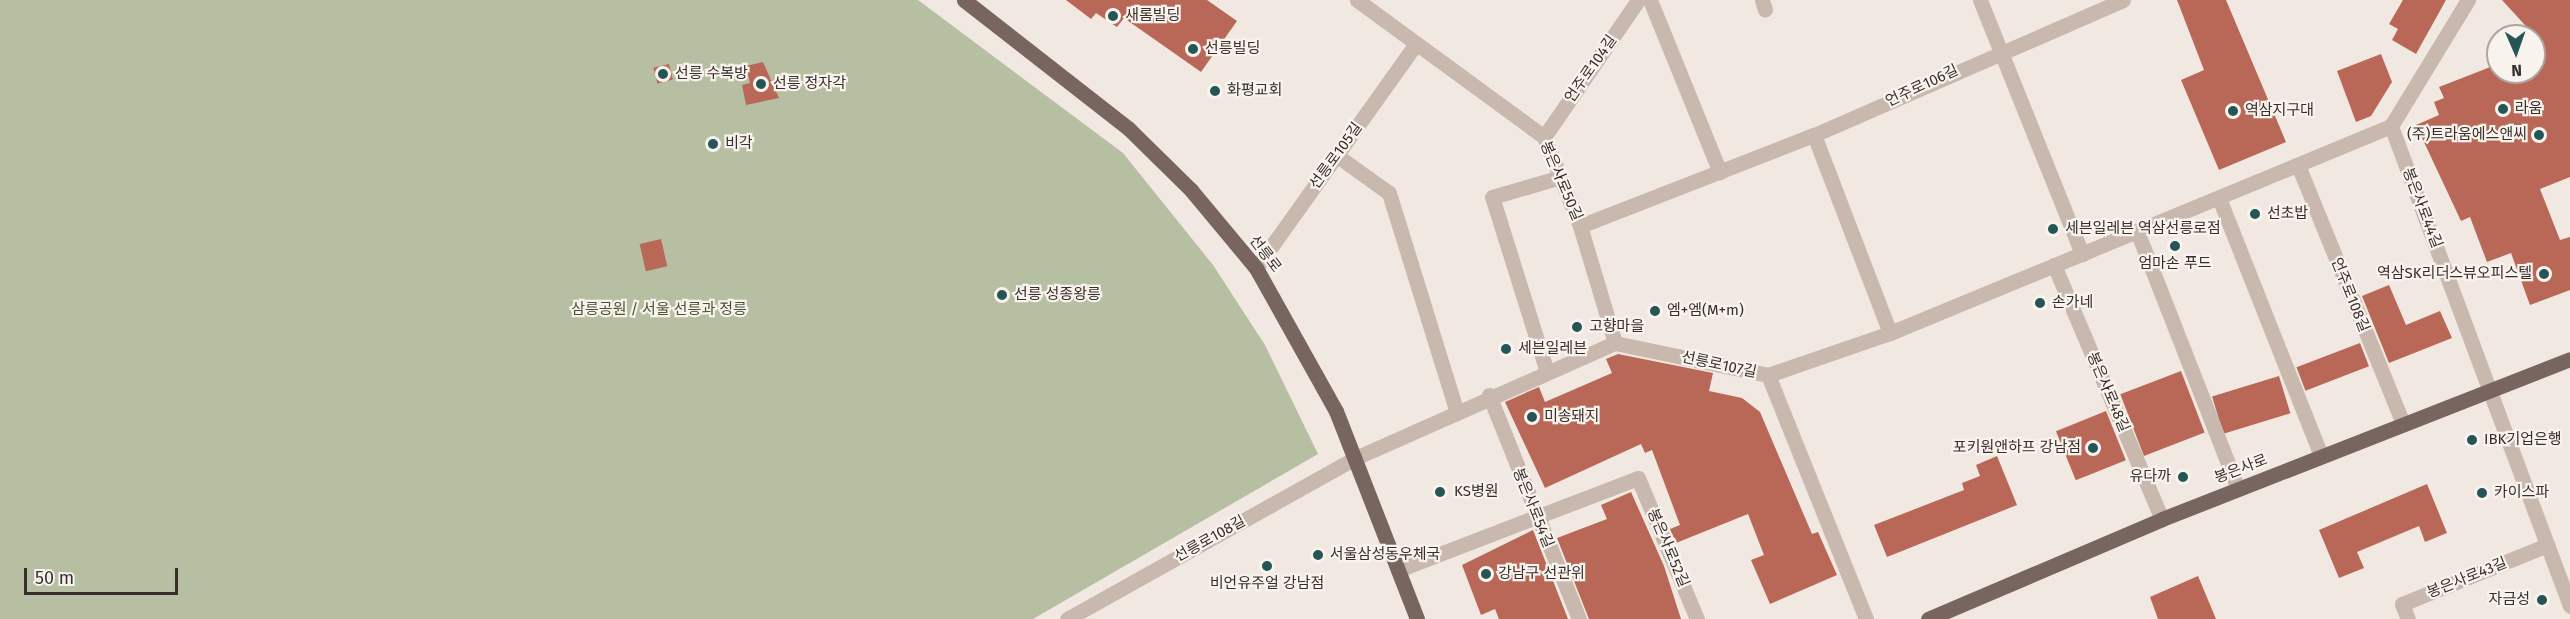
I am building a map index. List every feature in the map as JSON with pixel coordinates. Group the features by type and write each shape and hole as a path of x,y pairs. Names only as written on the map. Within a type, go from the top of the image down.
{"main road":[{"name":"선릉로","path":"964,0 1129,129 1191,190 1256,268 1317,374 1417,619"},
{"name":"봉은사로","path":"1928,619 2162,519 2570,359"}],"street":[{"name":"봉은사로50길","path":"1357,0 1544,137 1580,226 1615,343"},
{"name":"언주로104길","path":"1544,137 1638,0"},
{"path":"1650,0 1720,172"},
{"path":"1980,0 2082,254 2391,126 2468,0"},
{"name":"언주로106길","path":"1580,226 1814,135 2002,50 2123,0"},
{"name":"선릉로105길","path":"1256,268 1416,44"},
{"name":"봉은사로44길","path":"2391,126 2492,390"},
{"path":"1814,135 1890,333"},
{"path":"1336,155 1389,193 1456,409"},
{"name":"언주로108길","path":"2298,165 2403,424"},
{"path":"1547,372 1492,197 1561,177"},
{"path":"2219,198 2321,456"},
{"path":"2137,231 2238,489"},
{"name":"선릉로107길","path":"1615,343 1768,375 1890,333 2082,254"},
{"name":"봉은사로48길","path":"2054,265 2162,519"},
{"path":"1353,459 1456,409 1615,343"},
{"path":"1768,375 1866,619"},
{"path":"2492,390 2570,606"},
{"name":"봉은사로54길","path":"1490,395 1537,519 1579,619"},
{"name":"선릉로108길","path":"1067,619 1353,459"},
{"name":"봉은사로52길","path":"1537,519 1638,478 1697,619"},
{"path":"1398,570 1537,519"},
{"name":"봉은사로43길","path":"2408,619 2402,604 2547,545"}],"green space":[{"name":"삼릉공원 / 서울 선릉과 정릉","path":"0,0 918,0 1123,153 1213,265 1265,345 1318,454 1033,619 0,619"}],"building":[{"name":"선릉빌딩","path":"1066,0 1207,0 1237,21 1201,72 1124,18 1117,27 1096,13 1091,19"},
{"name":"역삼지구대","path":"2177,0 2226,0 2286,142 2219,170 2181,80 2204,70"},
{"path":"2403,0 2446,0 2416,54 2392,40 2398,29 2389,24"},
{"name":"라움","path":"2502,0 2570,0 2570,177 2540,189 2560,240 2570,237 2570,290 2530,305 2511,253 2487,262 2470,217 2461,221 2416,125 2439,115 2434,102 2444,98 2439,87 2486,69 2486,84 2546,84 2546,24 2524,24"},
{"path":"2381,54 2392,82 2371,116 2356,122 2337,71"},
{"name":"선릉 정자각","path":"763,62 779,98 746,105 742,85 750,83 746,66"},
{"name":"선릉 수복방","path":"669,64 673,80 657,83 653,68"},
{"path":"661,239 667,266 646,271 640,244"},
{"path":"2389,285 2406,325 2440,311 2452,338 2389,363 2362,296"},
{"path":"2360,343 2369,366 2305,391 2297,367"},
{"path":"1618,354 1713,373 1709,391 1742,398 1760,412 1812,534 1818,532 1837,575 1770,604 1751,560 1764,555 1748,514 1676,543 1670,529 1680,525 1652,450 1645,453 1641,444 1545,488 1505,402 1539,387 1545,402 1612,373 1606,359"},
{"path":"2181,371 2205,433 2144,456 2120,394"},
{"path":"2279,376 2290,413 2223,434 2212,396"},
{"path":"2106,411 2126,460 2076,480 2056,431"},
{"path":"1997,456 2017,505 1887,557 1874,525 1964,490 1962,483 1980,476 1976,465"},
{"path":"2427,484 2447,533 2425,542 2419,526 2357,552 2364,568 2339,578 2319,530"},
{"path":"1631,492 1664,566 1681,619 1589,619 1557,538 1607,519 1601,505"},
{"path":"1533,530 1568,619 1499,619 1495,609 1481,615 1462,565"},
{"path":"2198,576 2216,619 2158,619 2150,597"}],"place":[{"name":"새롬빌딩","path":"1113,16"},
{"name":"선릉빌딩","path":"1193,49"},
{"name":"선릉 수복방","path":"663,74"},
{"name":"선릉 정자각","path":"761,84"},
{"name":"화평교회","path":"1215,91"},
{"name":"라움","path":"2503,109"},
{"name":"역삼지구대","path":"2233,111"},
{"name":"(주)트라움에스앤씨","path":"2539,135"},
{"name":"비각","path":"713,144"},
{"name":"선초밥","path":"2255,214"},
{"name":"세븐일레븐 역삼선릉로점","path":"2053,229"},
{"name":"엄마손 푸드","path":"2175,246"},
{"name":"역삼SK리더스뷰오피스텔","path":"2544,274"},
{"name":"선릉 성종왕릉","path":"1002,295"},
{"name":"손가네","path":"2040,303"},
{"name":"엠+엠(M+m)","path":"1655,311"},
{"name":"고향마을","path":"1577,327"},
{"name":"세븐일레븐","path":"1506,349"},
{"name":"미송돼지","path":"1532,417"},
{"name":"IBK기업은행","path":"2472,440"},
{"name":"포키원앤하프 강남점","path":"2093,448"},
{"name":"유다까","path":"2183,477"},
{"name":"KS병원","path":"1440,492"},
{"name":"카이스파","path":"2482,493"},
{"name":"서울삼성동우체국","path":"1318,555"},
{"name":"비언유주얼 강남점","path":"1267,566"},
{"name":"강남구 선관위","path":"1486,574"},
{"name":"자금성","path":"2542,600"}]}
